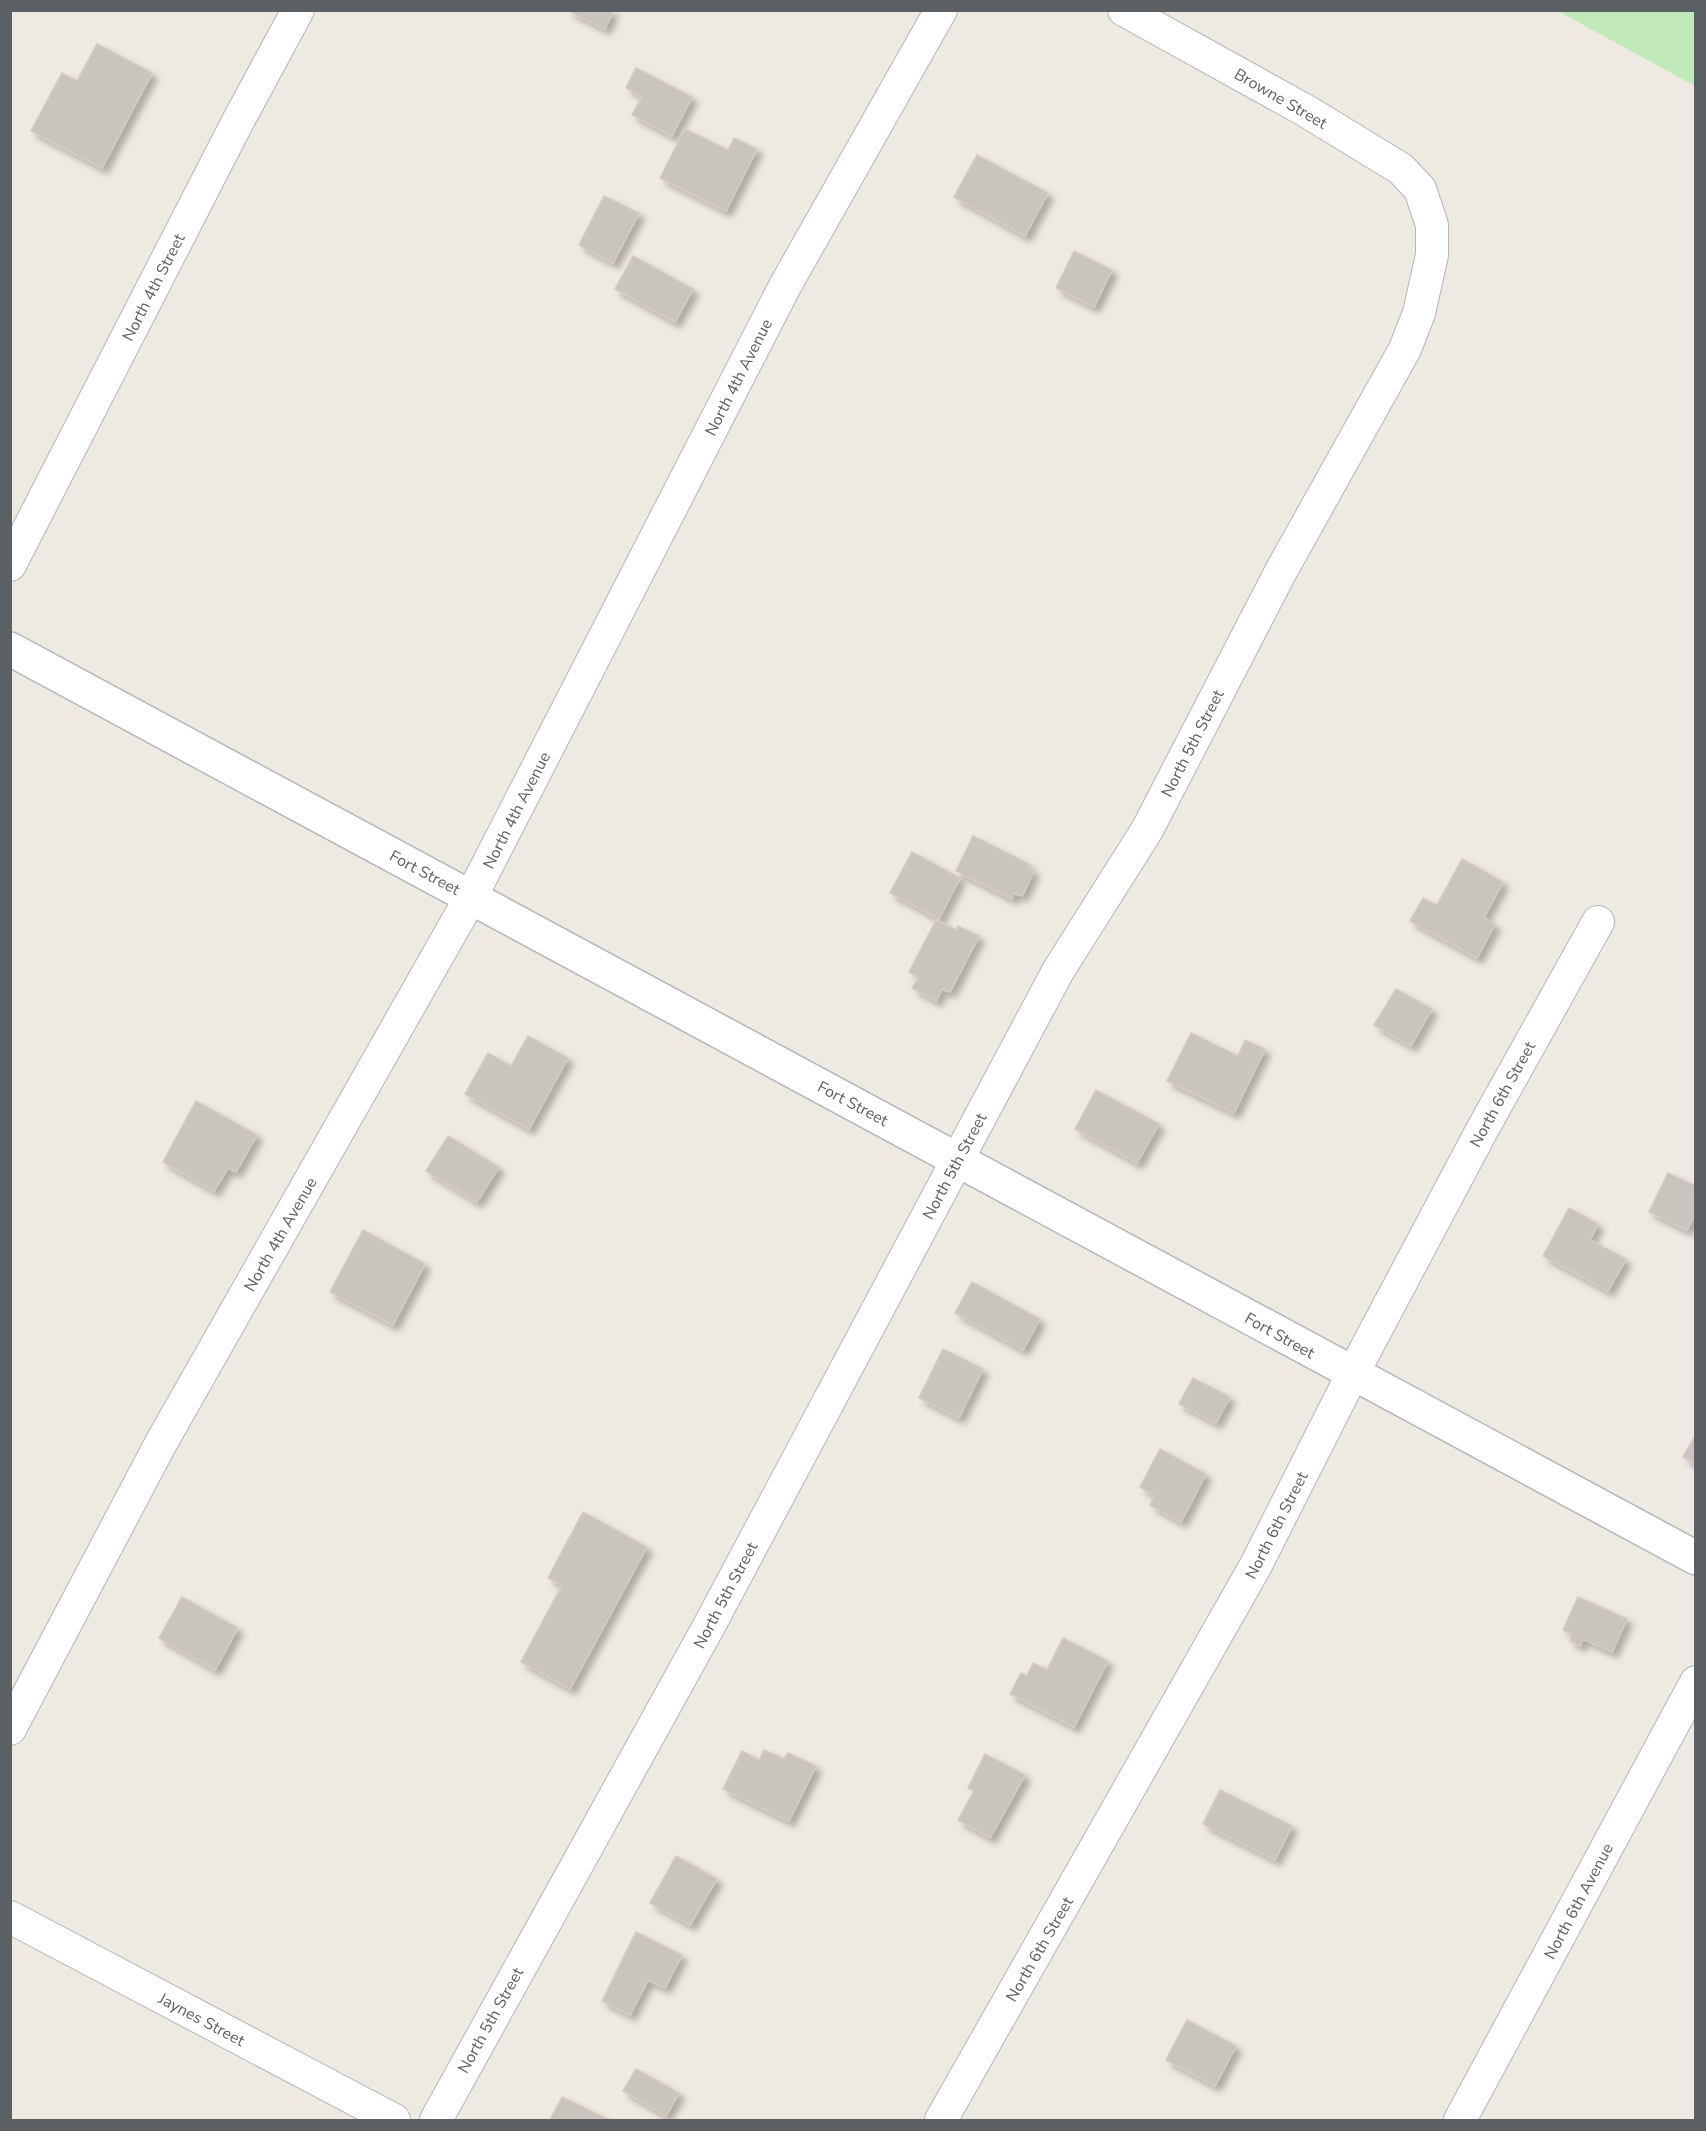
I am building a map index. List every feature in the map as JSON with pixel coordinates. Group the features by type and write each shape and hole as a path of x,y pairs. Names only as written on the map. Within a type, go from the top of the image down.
{"street":[{"name":"North 4th Street","path":"10,565 236,125 298,10"},
{"name":"North 4th Avenue","path":"10,1729 161,1443 471,897 785,286 941,10"},
{"name":"Browne Street","path":"1124,10 1308,112 1401,169 1420,189 1426,202"},
{"name":"North 5th Street","path":"436,2121 709,1626 1058,971 1147,830 1280,573 1406,349 1419,313 1432,255 1432,225 1426,202"},
{"name":"Fort Street","path":"10,649 1695,1558"},
{"name":"North 6th Street","path":"941,2121 1256,1565 1482,1130 1598,922"},
{"name":"North 6th Avenue","path":"1460,2121 1695,1682"},
{"name":"Jaynes Street","path":"10,1917 394,2121"}],"green space":[{"path":"1558,11 1695,11 1695,86"}],"building":[{"path":"567,10 613,10 605,29"},
{"path":"97,44 152,73 102,168 31,131 62,73 77,81"},
{"path":"636,68 692,97 672,136 632,115 642,97 626,88"},
{"path":"685,129 728,150 734,138 757,149 726,211 660,178"},
{"path":"977,155 1048,193 1025,236 954,197"},
{"path":"604,196 639,213 613,263 579,245"},
{"path":"1074,251 1112,270 1094,307 1056,288"},
{"path":"633,256 693,289 675,322 615,289"},
{"path":"973,836 1029,864 1027,868 1034,871 1022,896 1014,893 1012,899 956,871"},
{"path":"912,852 960,878 939,919 890,893"},
{"path":"1462,859 1503,882 1484,918 1495,924 1477,958 1410,921 1423,898 1437,905"},
{"path":"936,920 956,930 958,926 979,936 950,992 942,989 936,1001 912,988 919,977 909,972"},
{"path":"1396,989 1432,1009 1411,1046 1374,1025"},
{"path":"1191,1033 1238,1056 1245,1040 1265,1049 1234,1113 1167,1081"},
{"path":"528,1036 568,1058 529,1129 465,1094 488,1053 511,1066"},
{"path":"1096,1090 1159,1124 1137,1163 1075,1129"},
{"path":"196,1101 257,1135 236,1172 228,1168 214,1191 163,1162"},
{"path":"448,1136 499,1167 477,1202 426,1171"},
{"path":"1668,1173 1696,1186 1696,1213 1687,1230 1649,1212"},
{"path":"1569,1208 1598,1224 1590,1240 1626,1259 1608,1291 1543,1256"},
{"path":"363,1230 425,1264 393,1325 330,1292"},
{"path":"972,1282 1040,1319 1023,1350 955,1313"},
{"path":"943,1349 983,1369 959,1418 919,1398"},
{"path":"1193,1378 1230,1397 1216,1423 1179,1404"},
{"path":"1696,1434 1696,1464 1683,1457"},
{"path":"1160,1449 1206,1474 1181,1522 1150,1505 1155,1496 1140,1487"},
{"path":"583,1512 647,1547 570,1689 521,1662 562,1585 548,1578"},
{"path":"182,1597 238,1628 215,1670 159,1638"},
{"path":"1578,1597 1627,1619 1612,1652 1583,1639 1580,1646 1570,1641 1572,1634 1563,1630"},
{"path":"1063,1638 1108,1661 1074,1727 1010,1694 1021,1673 1027,1676 1033,1663 1047,1670"},
{"path":"764,1750 784,1759 788,1753 816,1766 789,1821 723,1789 742,1751 759,1760"},
{"path":"985,1754 1025,1775 990,1838 958,1820 974,1791 968,1788"},
{"path":"1220,1790 1292,1826 1275,1860 1203,1824"},
{"path":"676,1856 717,1879 690,1925 650,1903"},
{"path":"636,1932 682,1955 665,1988 648,1980 630,2015 602,2001"},
{"path":"1187,2020 1236,2046 1215,2086 1166,2060"},
{"path":"636,2069 679,2093 666,2116 623,2091"},
{"path":"562,2097 609,2120 550,2120"}]}
